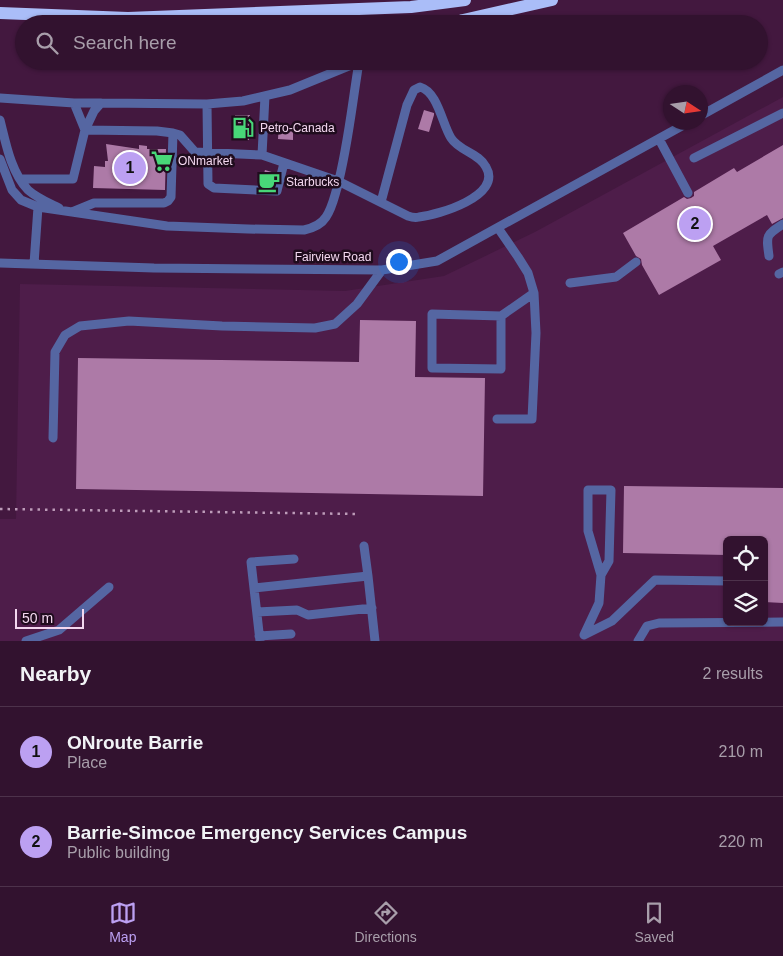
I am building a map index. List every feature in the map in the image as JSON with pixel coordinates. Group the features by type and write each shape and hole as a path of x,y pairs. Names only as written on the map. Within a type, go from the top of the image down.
{"highway":[{"path":"205,15 411,7 465,0"},
{"path":"485,15 552,0"},
{"path":"0,13 51,15"}],"street":[{"path":"0,98 74,103 207,104 243,101 290,90 340,70"},
{"path":"0,159 12,190 22,200 38,207 167,226 304,230 319,225 331,209 344,156 359,70"},
{"path":"708,112 783,70"},
{"path":"85,130 174,133 180,135 194,152 262,156 338,181 404,214 417,218 453,209 484,191 488,183 489,174 486,167 474,155 451,139 432,97 425,88 420,87 414,90 407,105 381,202"},
{"path":"262,156 265,96"},
{"path":"74,103 85,130"},
{"path":"20,179 73,179 85,130 94,111 101,103"},
{"path":"207,104 208,184 214,188 277,191 284,162"},
{"path":"694,158 783,113"},
{"path":"0,120 14,168 28,190 68,211 94,203 164,203 168,201 171,197 174,133"},
{"name":"Fairview Road","path":"0,263 154,268 382,270 437,261 675,130"},
{"path":"659,139 688,193"},
{"path":"34,264 38,207"},
{"path":"769,256 767,241 770,232 783,224"},
{"path":"497,419 532,419 536,333 534,293 528,273 498,228"},
{"path":"570,283 616,276 636,262"},
{"path":"53,438 55,352 65,335 80,326 129,321 315,328 335,324 357,304 382,270"},
{"path":"501,316 501,369 432,368 432,314 501,316 534,293"},
{"path":"584,638 599,603 601,575 588,531 588,490 611,490 609,561 601,575"},
{"path":"364,546 375,641"},
{"path":"291,634 259,638 251,562 294,559"},
{"path":"254,588 368,576"},
{"path":"584,638 612,621 655,580 723,581"},
{"path":"26,641 59,630 109,588"},
{"path":"257,612 297,610 308,615 372,608"},
{"path":"638,641 647,626 659,623 783,622"}],"shaded area":[{"path":"783,97 783,641 0,641 0,519 16,519 20,284 345,291 444,276 535,232"}],"building":[{"path":"424,110 434,113 429,132 418,129"},
{"path":"235,115 250,115 249,140 234,140"},
{"path":"279,124 289,124 289,131 293,131 293,140 278,139"},
{"path":"106,144 139,149 139,145 147,146 147,149 166,149 165,190 93,188 94,166 105,167 105,161 108,161"},
{"path":"783,145 783,218 772,224 767,215 713,246 721,260 659,295 642,265 641,259 636,256 623,233 684,197 687,199 691,198 694,196 694,192 734,168 737,172"},
{"path":"265,170 275,173 272,185 261,184"},
{"path":"360,320 416,321 415,377 485,378 483,496 76,489 78,358 359,362"},
{"path":"624,486 783,488 783,603 768,602 768,536 723,536 723,555 623,553"}],"railway":[{"path":"0,509 359,514"}],"place":[{"name":"Petro-Canada","path":"243,128"},
{"name":"ONmarket","path":"162,161"},
{"name":"ONroute Barrie","path":"130,168"},
{"name":"Starbucks","path":"269,182"},
{"name":"Barrie-Simcoe Emergency Services Campus","path":"695,224"}]}
